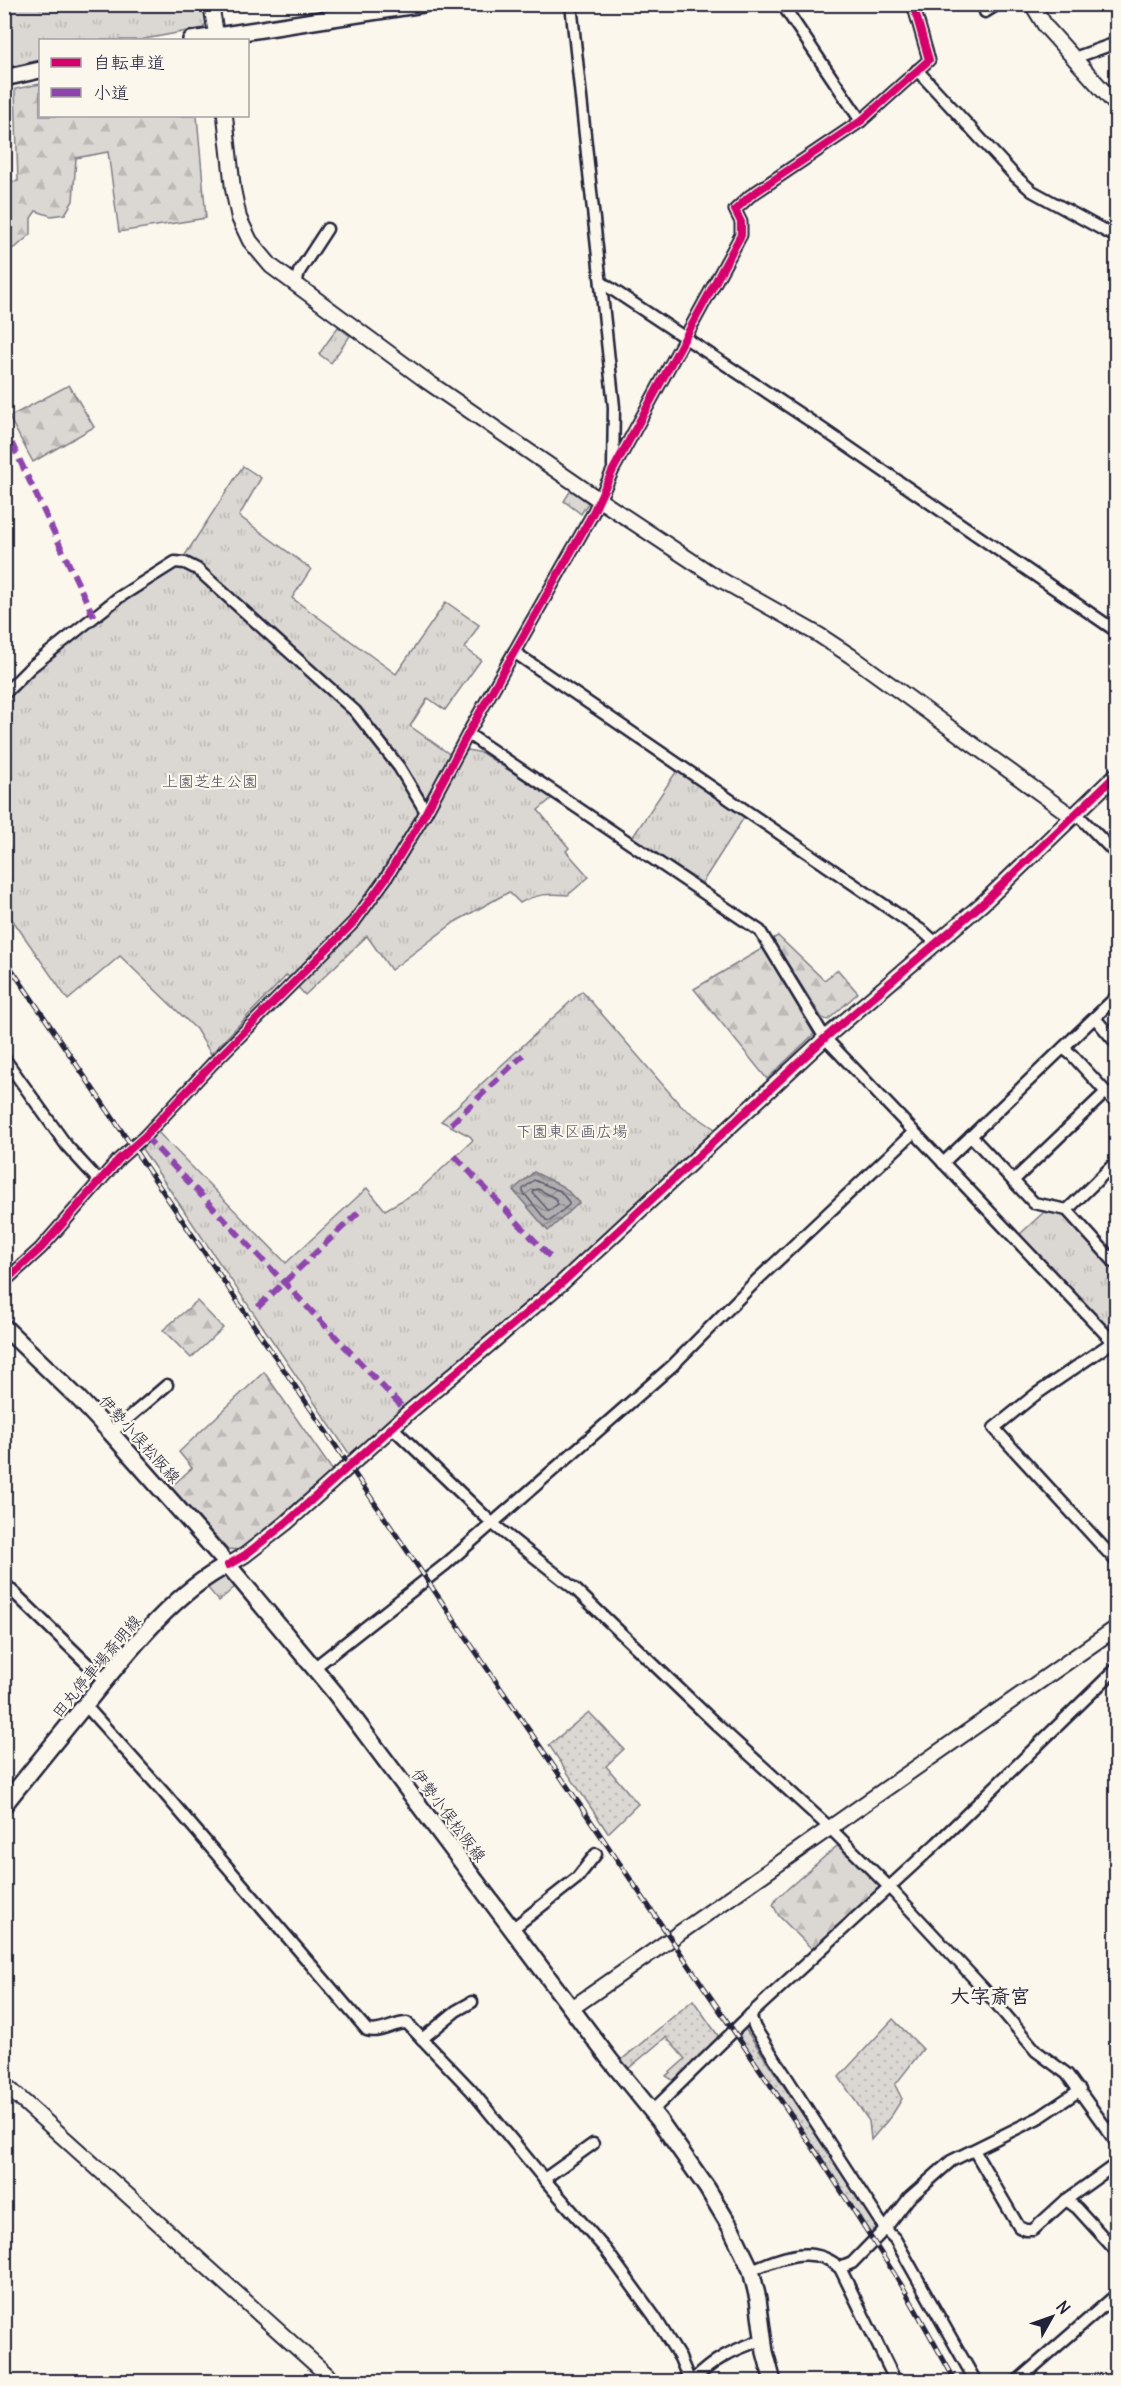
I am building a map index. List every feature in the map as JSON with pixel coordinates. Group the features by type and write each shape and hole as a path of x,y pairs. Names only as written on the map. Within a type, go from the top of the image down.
{"main road":[{"path":"217,38 423,4"},
{"path":"4,78 39,70"},
{"name":"伊勢小俣松阪線","path":"4,1327 80,1399 111,1432 315,1667 652,2111 731,2228 751,2270 758,2299 762,2340 773,2382"},
{"name":"田丸停車場斎明線","path":"4,1805 142,1638 187,1592 206,1576 228,1565"}],"street":[{"path":"211,4 217,38"},
{"path":"571,4 614,407 613,470"},
{"path":"782,4 861,121"},
{"path":"4,1282 41,1248 99,1181 354,922 386,878 426,812 592,515 598,499 684,336 741,235 741,222 735,210 738,205 861,121 928,60 913,4"},
{"path":"985,12 998,4"},
{"path":"1032,4 1046,27 1116,105"},
{"path":"1074,58 1116,43"},
{"path":"917,70 1015,176 1032,191 1116,237"},
{"path":"225,117 233,189 239,218 245,232 264,258 428,382 598,499 716,578 819,635 850,656 1074,815 1116,854"},
{"path":"296,284 299,272 327,229"},
{"path":"601,282 684,336 1116,631"},
{"path":"4,694 36,663 118,598 175,562 185,563 204,576 354,711 399,767 426,812"},
{"path":"514,652 916,927 936,943"},
{"path":"468,734 760,931 825,1038 1115,1343 1035,1395 994,1428 1116,1561"},
{"path":"228,1565 245,1555 286,1523 392,1427 563,1282 825,1038 1004,884 1116,776"},
{"path":"944,1163 1116,997"},
{"path":"1095,1018 1116,1043"},
{"path":"1062,1048 1072,1055 1116,1102"},
{"path":"4,1058 67,1146 99,1181"},
{"path":"1013,1181 1106,1092"},
{"path":"315,1667 446,1564 672,1366 756,1281 914,1132"},
{"path":"971,1136 1034,1203 1067,1210 1116,1261"},
{"path":"1067,1210 1116,1162"},
{"path":"111,1432 167,1385"},
{"path":"392,1427 493,1524 576,1590 717,1725 830,1828 889,1887 983,1988 1036,2051 1067,2074 1116,2142"},
{"path":"4,1583 105,1681"},
{"path":"572,2008 1116,1628"},
{"path":"652,2111 750,2015 889,1887 1116,1669"},
{"path":"86,1705 164,1792 367,2030 374,2032 400,2023 407,2023 471,2090 613,2259 654,2316 680,2358 690,2382 709,2364 731,2351 762,2340"},
{"path":"512,1929 577,1878 596,1854"},
{"path":"422,2039 472,2002"},
{"path":"750,2015 761,2038 885,2229 895,2239 976,2382"},
{"path":"4,2084 335,2382"},
{"path":"840,2268 852,2263 885,2229 909,2198 951,2161 1040,2117 1080,2090"},
{"path":"544,2179 593,2144"},
{"path":"974,2150 1019,2226 1026,2230 1033,2230 1066,2200 1116,2164"},
{"path":"1066,2200 1077,2208 1116,2251"},
{"path":"751,2270 773,2261 810,2254 820,2254 832,2260 840,2268 896,2382"},
{"path":"1016,2382 1116,2295"}],"green space":[{"path":"4,5 218,5 221,17 208,20 203,28 145,39 39,39 39,60 5,68"},
{"path":"39,84 39,117 197,117 206,218 119,232 108,152 76,158 73,201 65,214 51,216 36,211 31,218 31,234 16,247 5,251 5,183 18,181 15,89"},
{"path":"338,327 350,336 331,363 319,354"},
{"path":"69,385 94,427 33,462 9,417"},
{"name":"上園芝生公園","path":"243,466 261,478 239,516 311,569 292,598 396,674 446,602 479,625 465,648 481,660 445,710 428,698 410,726 458,760 468,750 482,753 552,798 538,810 569,848 566,851 589,877 568,895 543,895 520,903 509,892 455,922 391,970 367,936 305,995 287,975 211,1054 196,1029 120,956 68,1000 5,909 4,699 34,670 119,602 178,566"},
{"path":"571,490 588,503 581,514 564,501"},
{"path":"678,769 745,816 702,883 632,838"},
{"path":"778,936 824,980 838,970 858,993 828,1020 822,1018 772,939"},
{"path":"763,948 814,1034 767,1079 694,989"},
{"name":"下園東区画広場","path":"582,991 681,1106 715,1129 571,1266 350,1455 140,1146 155,1129 286,1263 367,1188 385,1210 417,1192 473,1140 470,1136 441,1121"},
{"path":"1045,1211 1063,1214 1116,1270 1116,1337 1020,1234"},
{"path":"197,1301 223,1328 191,1358 163,1330"},
{"path":"264,1372 333,1471 241,1550 227,1549 171,1487 192,1468 179,1452"},
{"path":"226,1572 237,1585 219,1601 206,1586"},
{"path":"589,1712 624,1749 606,1766 638,1804 608,1833 549,1745"},
{"path":"837,1846 883,1885 813,1950 779,1916 773,1905 777,1898"},
{"path":"693,2000 719,2037 676,2082 666,2076 685,2059 666,2037 629,2068 619,2062"},
{"path":"893,2019 923,2049 895,2085 902,2099 871,2140 869,2121 839,2077"},
{"path":"744,2027 876,2224 878,2228 872,2235 744,2045 738,2032"}],"water":[{"path":"534,1172 564,1187 579,1203 548,1231 513,1190"}],"waterway":[{"path":"735,2021 809,1954"}],"railway":[{"path":"4,958 820,2158 904,2289 956,2382"}],"marked path":[{"path":"4,427 94,617"},
{"path":"451,1124 523,1055"},
{"path":"145,1136 408,1413"},
{"path":"455,1156 553,1260"},
{"path":"258,1307 363,1208"}],"cycle path":[{"path":"4,1282 41,1248 119,1159 145,1136 213,1063 354,922 386,878 426,812 592,515 613,470 741,235 741,222 735,210 750,196 861,121 929,60 913,4"},
{"path":"228,1565 245,1555 286,1523 408,1413 563,1282 825,1038 982,904 1116,775"}],"district":[{"name":"大字斎宮","path":"990,1996"}]}
